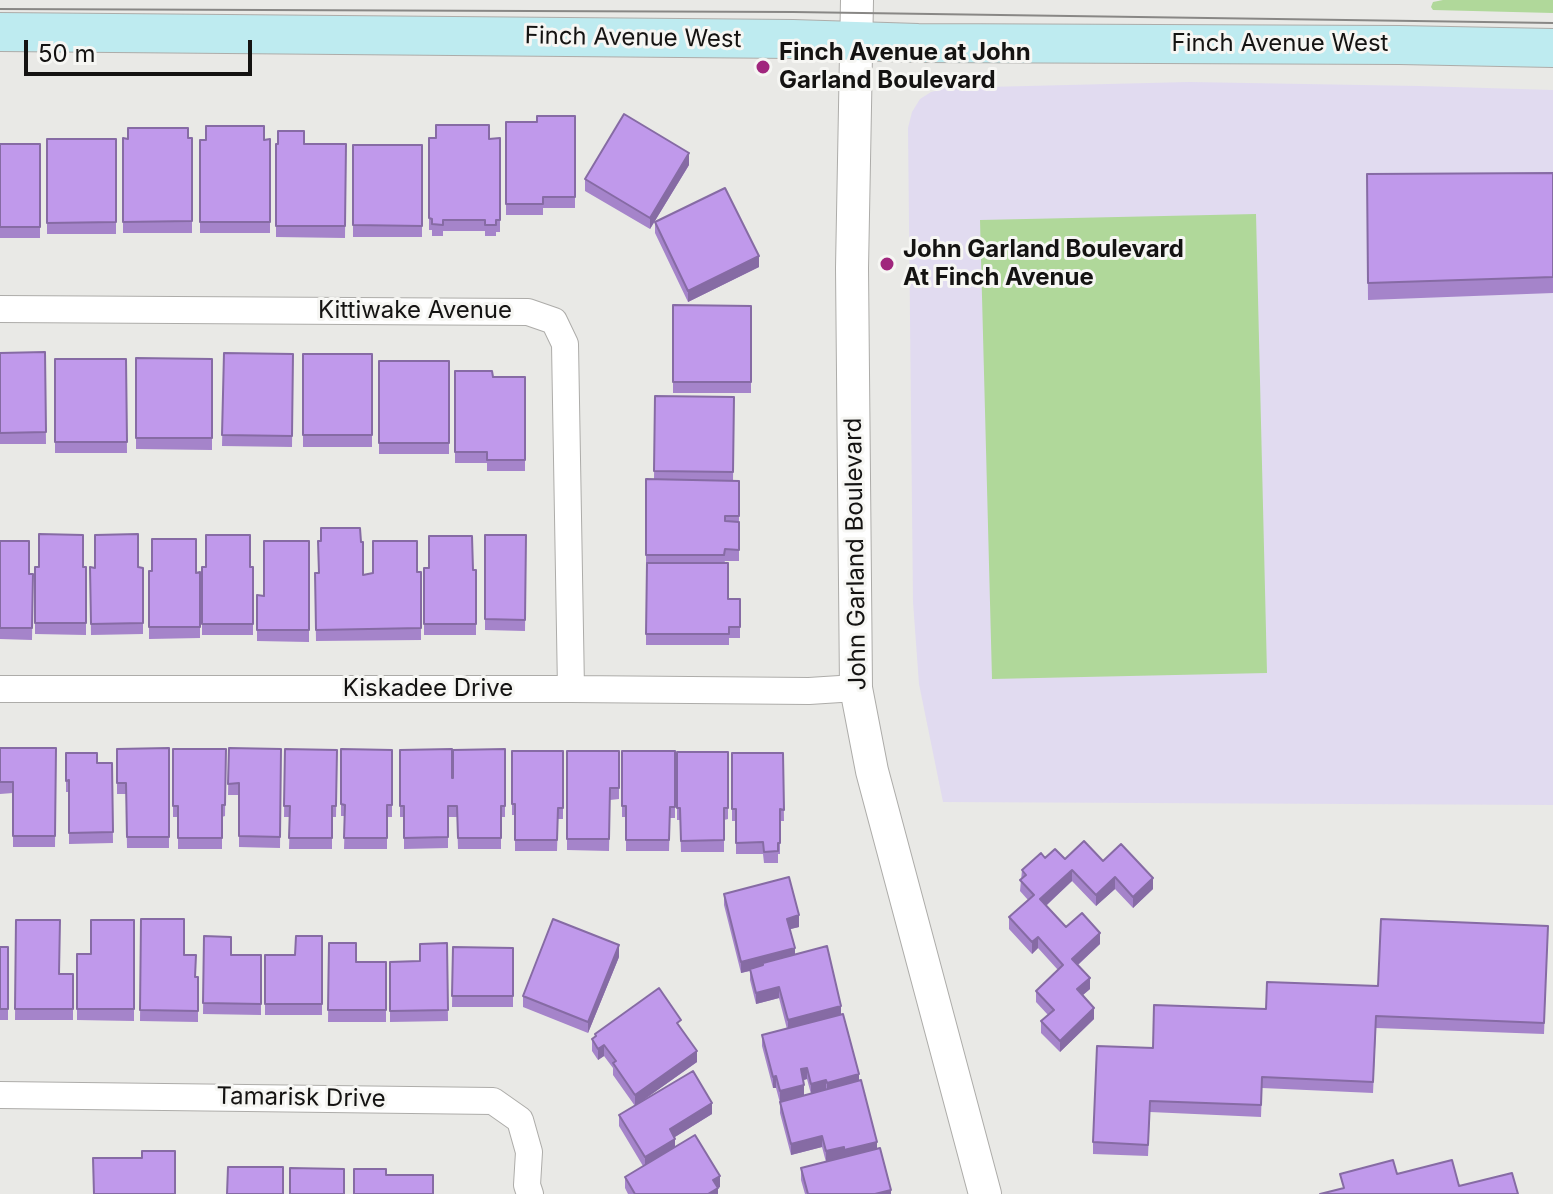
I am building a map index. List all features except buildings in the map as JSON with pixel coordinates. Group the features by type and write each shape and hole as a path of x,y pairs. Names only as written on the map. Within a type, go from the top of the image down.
{"main road":[{"name":"Finch Avenue West","path":"0,32 1553,48"}],"street":[{"name":"John Garland Boulevard","path":"857,0 852,268 856,688 876,785 985,1194"},
{"name":"Kittiwake Avenue","path":"0,309 528,312 554,321 565,344 571,689"},
{"name":"Kiskadee Drive","path":"0,689 809,691 856,688"},
{"name":"Tamarisk Drive","path":"0,1095 493,1101 520,1120 529,1152 527,1185 530,1194"}],"shaded area":[{"path":"1189,82 1553,90 1553,805 943,802 919,684 913,602 908,128 912,112 920,99 947,88"}],"green space":[{"path":"1553,0 1553,13 1433,10 1433,2"},
{"path":"1256,214 1267,673 992,679 980,220"}],"tram line":[{"path":"0,9 793,12 1553,23"}],"place":[{"name":"Finch Avenue at John Garland Boulevard","path":"763,67"},
{"name":"John Garland Boulevard At Finch Avenue","path":"887,264"}]}
